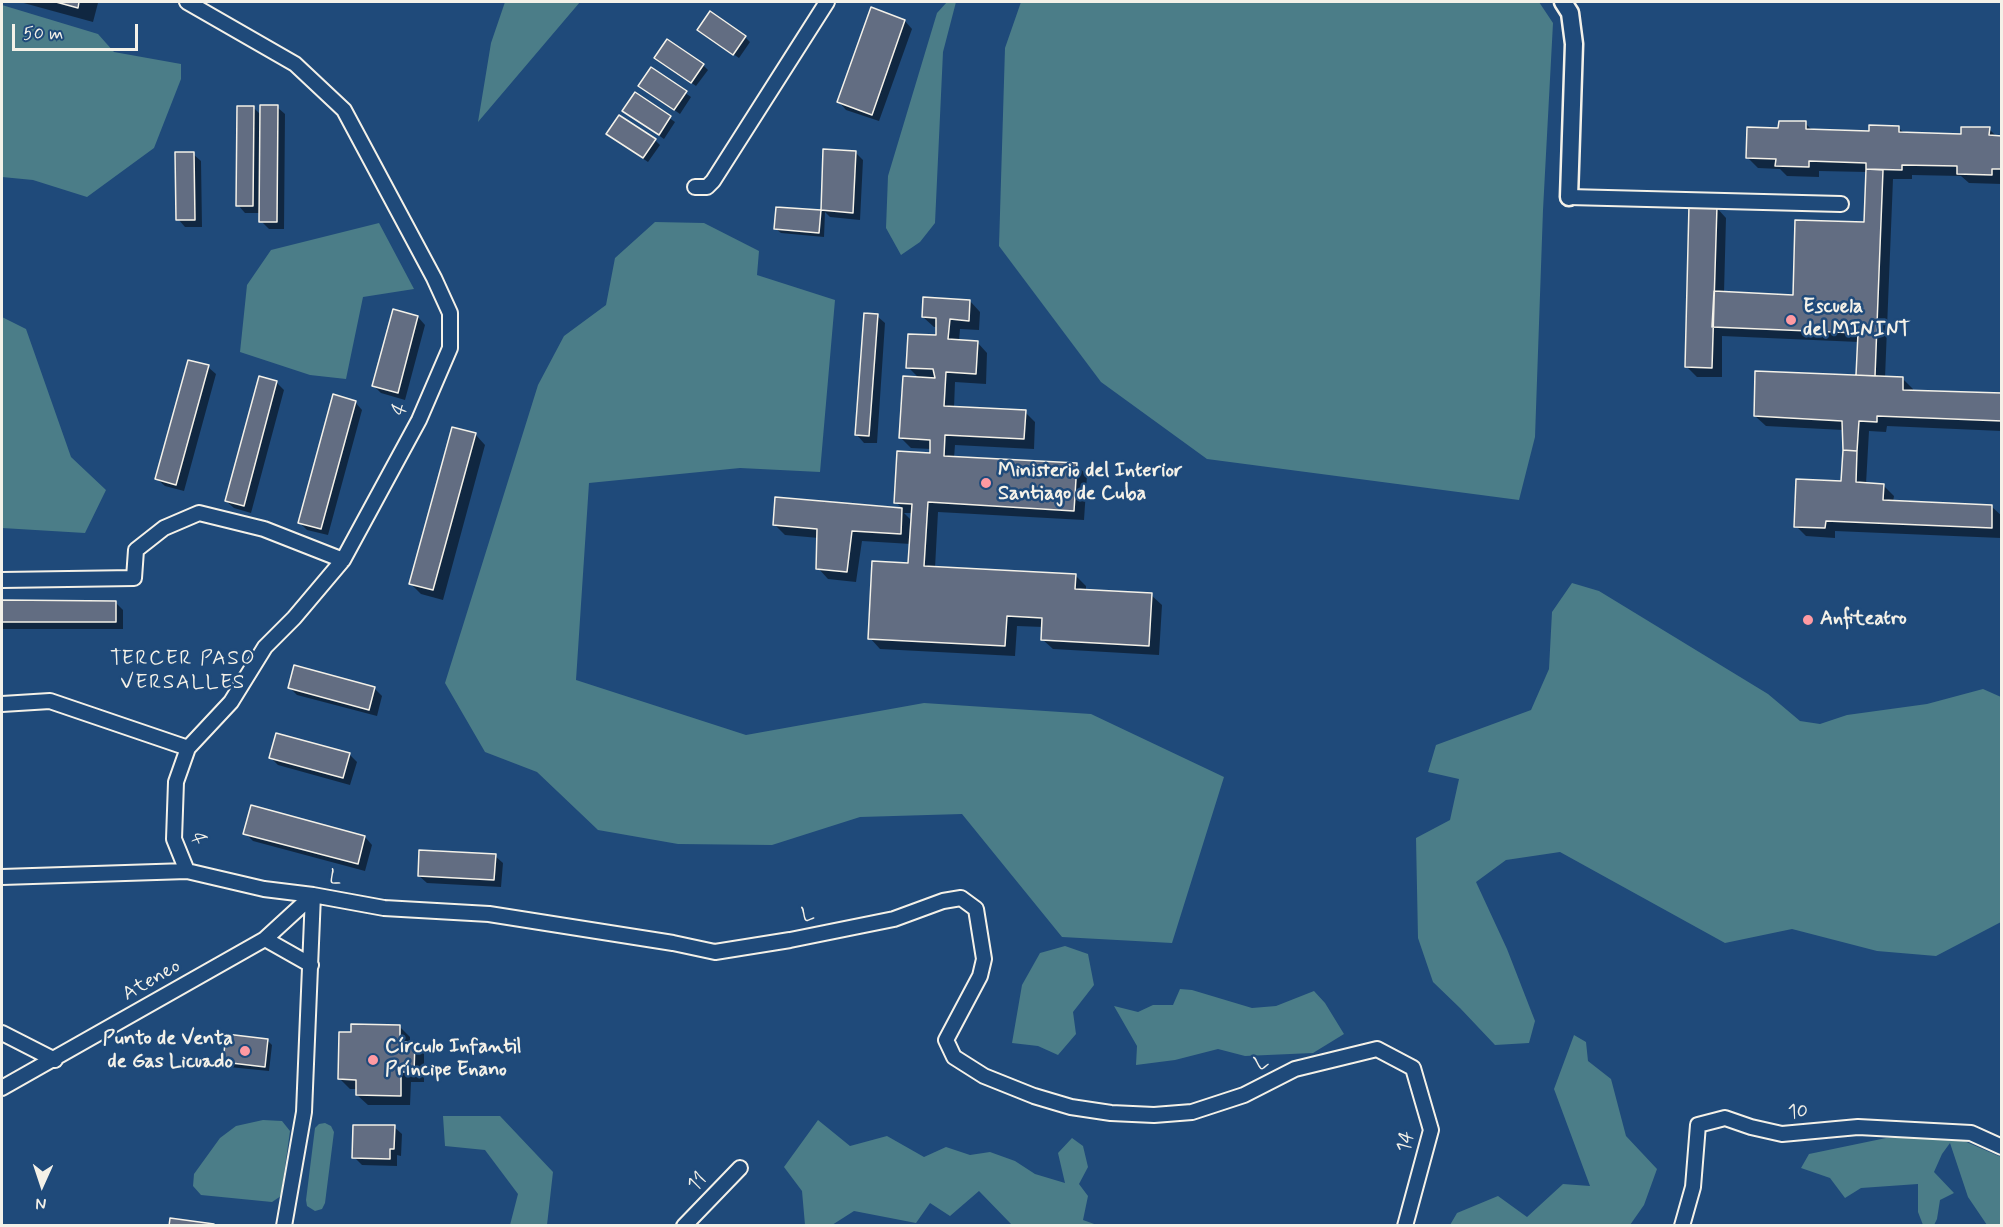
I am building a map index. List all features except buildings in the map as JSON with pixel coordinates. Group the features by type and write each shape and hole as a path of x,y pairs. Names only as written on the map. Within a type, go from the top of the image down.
{"street":[{"name":"4","path":"187,871 174,839 176,782 188,748 231,702 265,647 294,618 343,560 418,420 450,348 450,313 434,278 344,110 295,64 188,2"},
{"path":"694,187 707,187 713,181 827,2"},
{"path":"1563,2 1570,13 1574,44 1569,197 1841,204"},
{"path":"2,580 134,578 136,550 164,528 199,513 264,529 343,560"},
{"path":"2,704 50,701 188,748"},
{"name":"L","path":"2,877 187,871 264,889 384,908 489,914 673,943 715,952 894,919 961,898 976,909 984,959 980,976 946,1040 954,1056 984,1076 1034,1096 1071,1107 1111,1113 1154,1115 1192,1112 1244,1095 1295,1069 1377,1049 1413,1068"},
{"path":"284,1226 304,1112 313,895"},
{"name":"Ateneo","path":"2,1088 265,939 313,895"},
{"path":"265,939 311,965"},
{"path":"2,1033 55,1060"},
{"name":"14","path":"1405,1226 1431,1130 1413,1068"},
{"name":"10","path":"1682,1226 1693,1187 1698,1125 1725,1118 1782,1134 1858,1127 1971,1133 2001,1147"},
{"name":"11","path":"684,1226 740,1168"}],"green space":[{"path":"505,2 580,2 478,122 491,43"},
{"path":"947,2 956,2 943,52 935,223 920,242 901,255 886,228 888,176 937,13"},
{"path":"1021,2 1539,2 1553,23 1543,210 1535,437 1519,500 1207,459 1101,382 999,246 1005,48"},
{"path":"2,5 98,34 114,52 181,64 181,79 154,148 87,197 33,180 2,177"},
{"path":"655,222 704,223 759,251 757,275 835,300 820,472 740,468 589,483 576,680 746,735 924,703 1091,714 1224,777 1172,943 1062,937 962,814 860,817 772,845 678,844 598,830 537,772 485,752 445,683 538,385 564,336 606,305 615,258"},
{"path":"379,223 414,289 363,297 346,379 310,375 240,352 247,285 271,250"},
{"path":"2,317 26,329 71,457 106,490 85,533 2,528"},
{"path":"1572,583 1599,591 1768,694 1800,721 1820,724 1847,715 1927,704 1983,689 2001,697 2001,922 1936,956 1877,951 1792,929 1725,943 1560,852 1506,860 1476,882 1507,949 1535,1021 1529,1043 1495,1045 1433,982 1418,938 1416,838 1450,820 1459,779 1428,772 1436,745 1531,710 1549,669 1552,612"},
{"path":"1065,946 1088,954 1094,985 1073,1012 1076,1034 1058,1055 1038,1046 1012,1043 1022,985 1040,953"},
{"path":"1180,989 1192,990 1252,1008 1276,1006 1314,991 1325,1003 1344,1034 1313,1053 1245,1056 1218,1049 1175,1060 1136,1065 1137,1046 1114,1006 1138,1012 1153,1005 1173,1005"},
{"path":"1574,1035 1586,1042 1588,1061 1611,1079 1626,1136 1657,1169 1644,1205 1630,1225 1450,1225 1457,1213 1498,1196 1527,1217 1563,1184 1590,1186 1554,1089"},
{"path":"443,1116 500,1116 553,1172 547,1225 510,1225 518,1194 485,1150 445,1146"},
{"path":"263,1120 282,1121 290,1131 281,1196 272,1202 201,1195 193,1186 194,1174 220,1138 236,1126"},
{"path":"818,1120 850,1146 887,1136 924,1157 946,1147 970,1155 990,1152 1015,1161 1035,1174 1065,1183 1058,1153 1072,1138 1083,1146 1088,1167 1079,1184 1088,1196 1083,1220 1097,1225 1012,1225 979,1191 950,1216 930,1203 916,1223 854,1211 832,1225 805,1225 802,1191 784,1167"},
{"path":"325,1123 331,1126 334,1132 325,1203 322,1209 315,1211 307,1206 306,1200 315,1128"},
{"path":"1948,1134 2001,1157 2001,1225 1987,1225 1968,1197 1950,1143 1934,1172 1954,1193 1940,1200 1934,1225 1923,1225 1918,1212 1918,1184 1861,1188 1845,1198 1830,1178 1801,1168 1809,1154 1886,1138 1930,1137"}],"place":[{"name":"Escuela del MININT","path":"1791,320"},
{"name":"Ministerio del Interior Santiago de Cuba","path":"986,483"},
{"name":"Anfiteatro","path":"1808,620"},
{"name":"Punto de Venta de Gas Licuado","path":"245,1051"},
{"name":"Círculo Infantil Príncipe Enano","path":"373,1060"}],"district":[{"name":"TERCER PASO VERSALLES","path":"183,672"}]}
